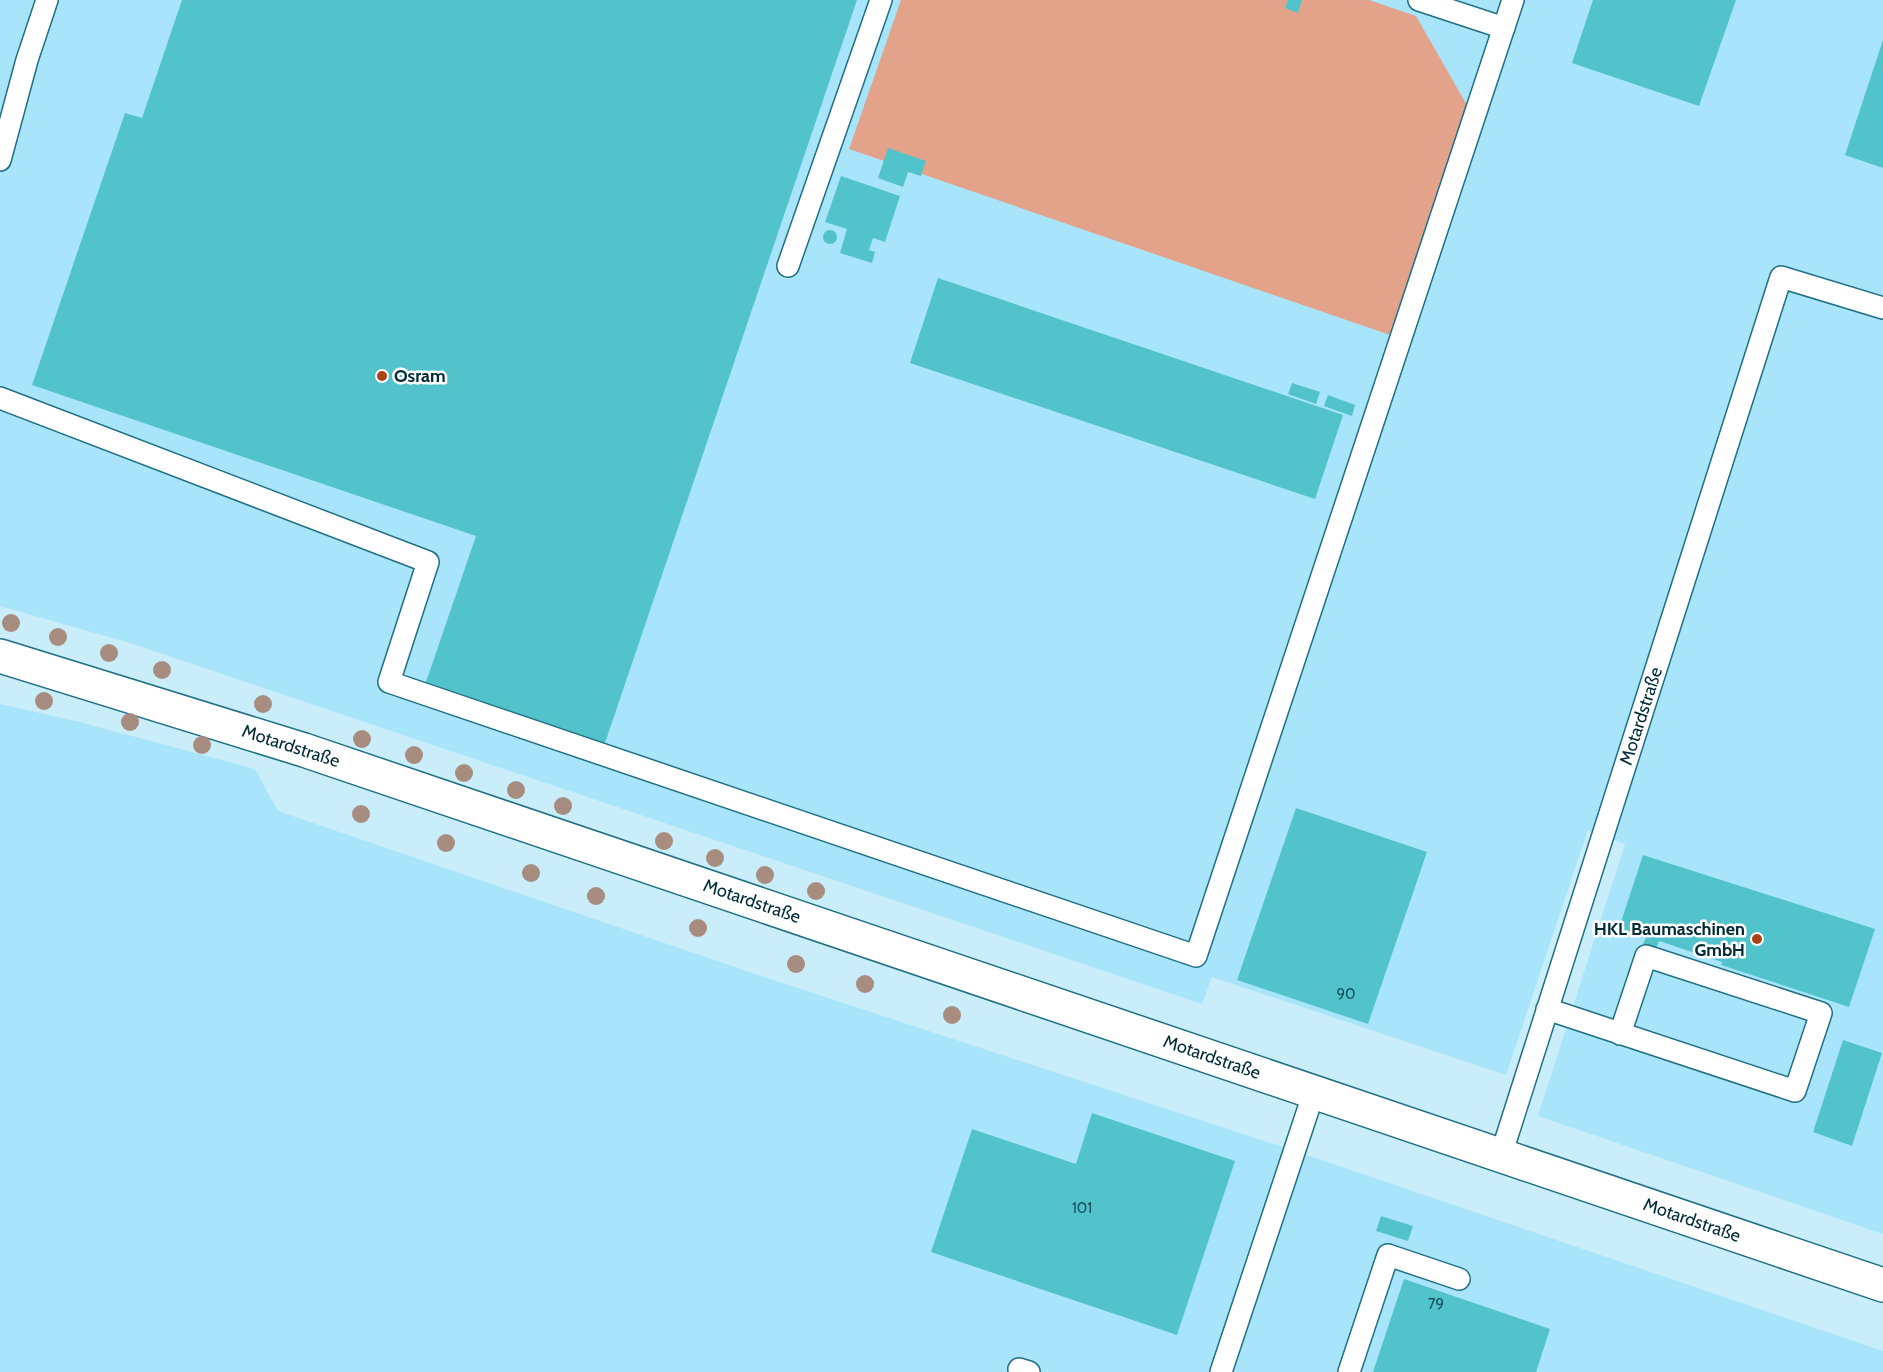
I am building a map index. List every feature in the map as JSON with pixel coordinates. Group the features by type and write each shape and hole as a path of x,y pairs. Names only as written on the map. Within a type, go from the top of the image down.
{"street":[{"name":"Motardstraße","path":"0,656 304,750 1883,1285"}],"lane":[{"path":"0,160 27,60 47,0"},
{"path":"788,266 881,0"},
{"path":"1419,0 1504,28"},
{"path":"0,398 428,562 389,682 1197,956 1513,0"},
{"name":"Motardstraße","path":"1501,1155 1781,277 1883,308"},
{"path":"1547,1009 1620,1034 1795,1091 1821,1013 1646,956 1620,1034"},
{"path":"1221,1372 1314,1092"},
{"path":"1349,1372 1388,1255 1459,1279"}],"shaded area":[{"path":"0,0 1883,0 1883,1234 1538,1116 1625,844 1588,830 1506,1075 1212,977 1202,1004 130,643 0,606"},
{"path":"901,0 1369,0 1416,16 1468,107 1396,337 849,149"},
{"path":"0,704 80,722 255,769 278,811 761,976 1295,1151 1883,1351 1883,1372 0,1372"}],"building":[{"name":"Osram","path":"182,0 857,0 605,743 426,682 476,536 32,385 125,113 142,118"},
{"path":"1288,0 1302,0 1298,13 1285,8"},
{"path":"1593,0 1736,0 1699,106 1572,63"},
{"path":"1883,40 1883,168 1845,155"},
{"path":"888,148 926,161 921,176 908,172 903,187 878,178"},
{"path":"841,176 900,196 885,242 873,238 869,250 875,252 872,263 840,253 847,229 825,222"},
{"path":"830,230 835,232 837,237 835,242 830,244 825,242 823,237 825,232"},
{"path":"938,278 1343,415 1315,499 910,363"},
{"path":"1292,383 1320,392 1316,404 1288,394"},
{"path":"1328,395 1355,405 1352,416 1324,406"},
{"path":"1296,808 1427,852 1368,1024 1237,980"},
{"path":"1643,855 1875,929 1849,1007 1721,965 1722,962 1659,941 1656,949 1643,944 1646,937 1619,928"},
{"path":"1843,1040 1882,1053 1852,1146 1813,1132"},
{"path":"1092,1113 1235,1161 1177,1335 931,1252 972,1129 1076,1164"},
{"path":"1381,1216 1413,1226 1408,1241 1376,1231"},
{"path":"1404,1279 1550,1329 1536,1372 1373,1372"}],"place":[{"name":"Osram","path":"382,376"},
{"name":"HKL Baumaschinen GmbH","path":"1757,939"}]}
